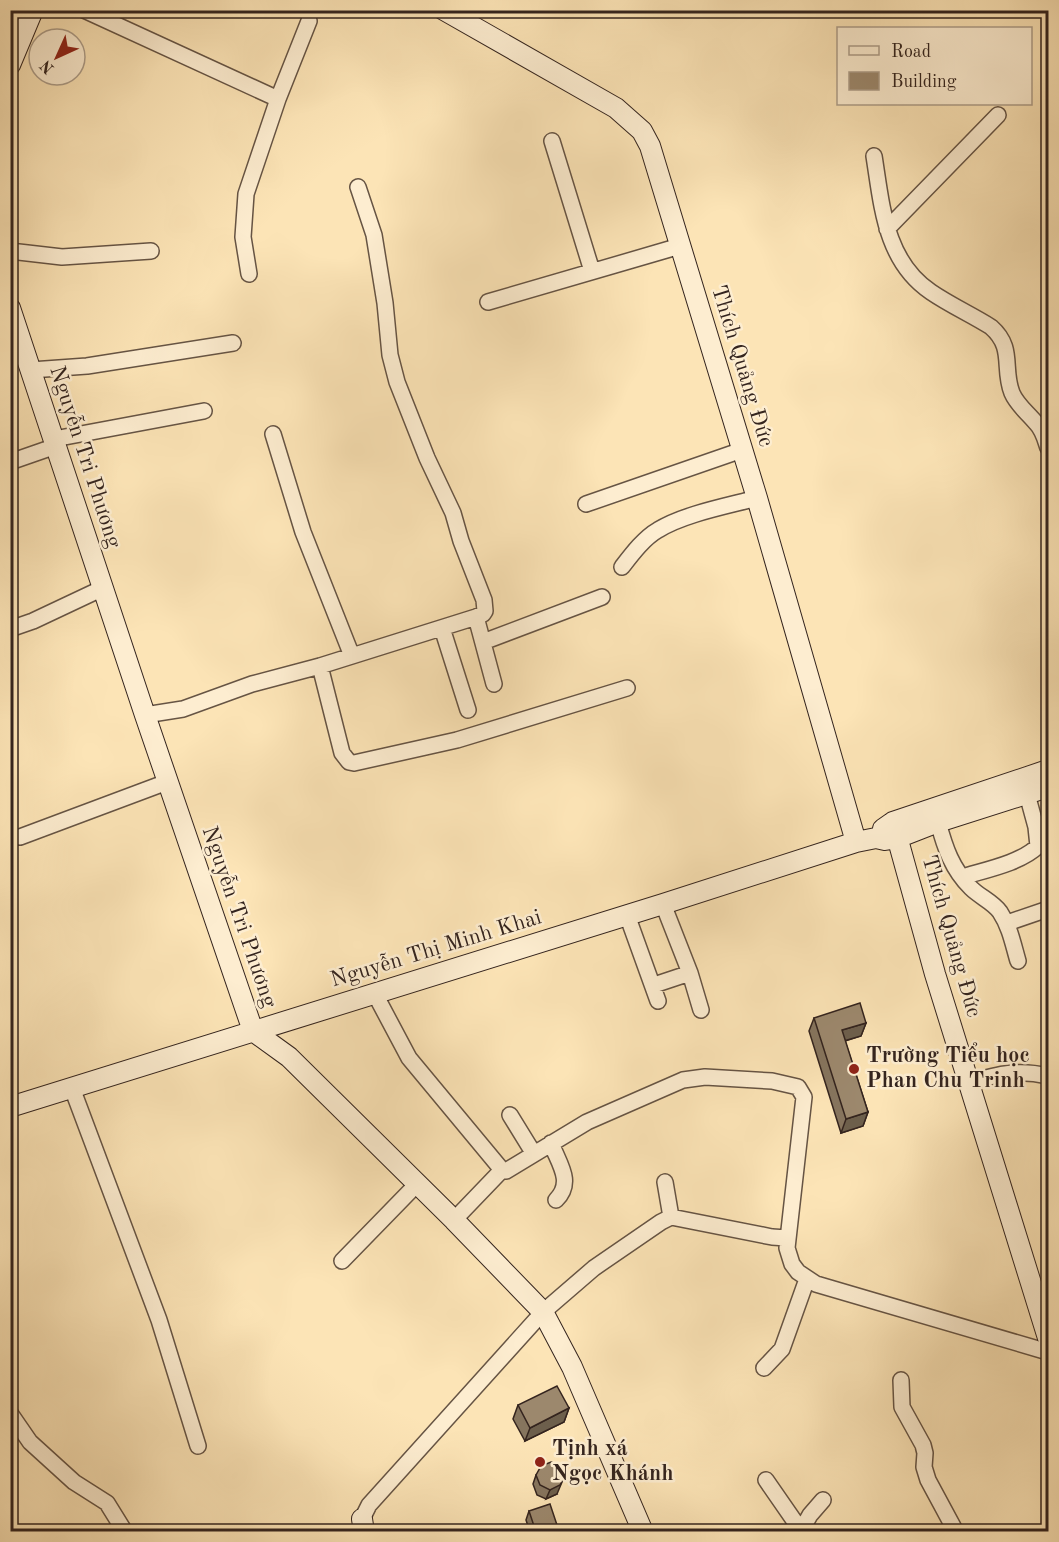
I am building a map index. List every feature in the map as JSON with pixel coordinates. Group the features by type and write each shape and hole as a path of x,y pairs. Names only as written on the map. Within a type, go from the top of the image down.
{"street":[{"path":"10,65 33,10"},
{"path":"84,10 278,99"},
{"name":"Thích Quảng Đức","path":"444,10 616,108 642,131 650,147 757,498 856,842"},
{"path":"249,274 243,237 246,194 278,99 309,21"},
{"path":"887,229 998,115"},
{"path":"552,141 592,271"},
{"path":"874,156 887,229 900,261 915,279 931,292 999,334 1007,350 1012,393 1018,404 1043,432 1048,448"},
{"path":"145,715 183,709 252,684 320,666 476,617 483,614 485,610 484,600 461,541 453,513 427,458 397,382 390,355 385,303 374,235 358,187"},
{"path":"488,302 680,246"},
{"path":"10,251 62,257 151,251"},
{"name":"Nguyễn Tri Phương","path":"10,309 167,782 253,1031 289,1057 454,1220 543,1312 572,1367 643,1532"},
{"path":"31,370 87,366 233,344"},
{"path":"10,462 55,442 204,411"},
{"path":"273,434 307,541 352,656"},
{"path":"586,504 742,450"},
{"path":"622,567 656,531 673,522 757,498"},
{"path":"10,629 33,621 103,588"},
{"path":"483,642 602,597"},
{"path":"476,617 494,684"},
{"path":"442,628 468,711"},
{"path":"320,666 342,753 349,762 354,763 457,740 627,688"},
{"name":"Nguyễn Thị Minh Khai","path":"895,830 1048,770"},
{"path":"20,837 167,782"},
{"name":"Nguyễn Thị Minh Khai","path":"12,1103 72,1088 856,842 876,838 884,826 895,830 938,822 1048,788"},
{"path":"962,878 1020,858 1038,846 1036,827 1027,794"},
{"path":"938,822 947,854 955,870 972,889 998,909 1007,923 1018,961"},
{"name":"Thích Quảng Đức","path":"895,830 935,974 1048,1338"},
{"path":"663,904 690,973 701,1010"},
{"path":"1007,923 1048,909"},
{"path":"627,915 658,1001"},
{"path":"654,985 690,973"},
{"path":"375,994 410,1058 502,1170"},
{"path":"970,1082 1014,1072 1031,1072 1048,1076"},
{"path":"454,1220 502,1170 506,1171 586,1122 683,1080 705,1077 772,1081 798,1087 804,1097 787,1248 792,1264 807,1279 866,1300 1048,1352"},
{"path":"72,1088 159,1320 198,1446"},
{"path":"510,1115 534,1154"},
{"path":"551,1143 566,1179 565,1189 556,1200"},
{"path":"665,1182 670,1217"},
{"path":"342,1261 417,1184"},
{"path":"363,1525 369,1505 543,1312 594,1268 670,1217 787,1238"},
{"path":"764,1368 782,1349 807,1279"},
{"path":"901,1380 902,1407 923,1445 924,1467 928,1480 956,1532"},
{"path":"10,1413 30,1442 74,1482 107,1503 125,1532"},
{"path":"766,1480 802,1531 810,1515 823,1500"}],"building":[{"path":"860,1003 866,1023 842,1030 868,1112 846,1119 814,1018"},
{"path":"557,1386 569,1408 530,1428 518,1405"},
{"path":"551,1462 560,1465 565,1475 560,1485 550,1490 540,1485 536,1475 541,1466"},
{"path":"550,1504 559,1531 536,1532 529,1511"}],"waterway":[{"path":"924,10 967,16 1048,15"}],"place":[{"name":"Trường Tiểu học Phan Chu Trinh","path":"854,1069"},
{"name":"Tịnh xá Ngọc Khánh","path":"540,1462"}]}
